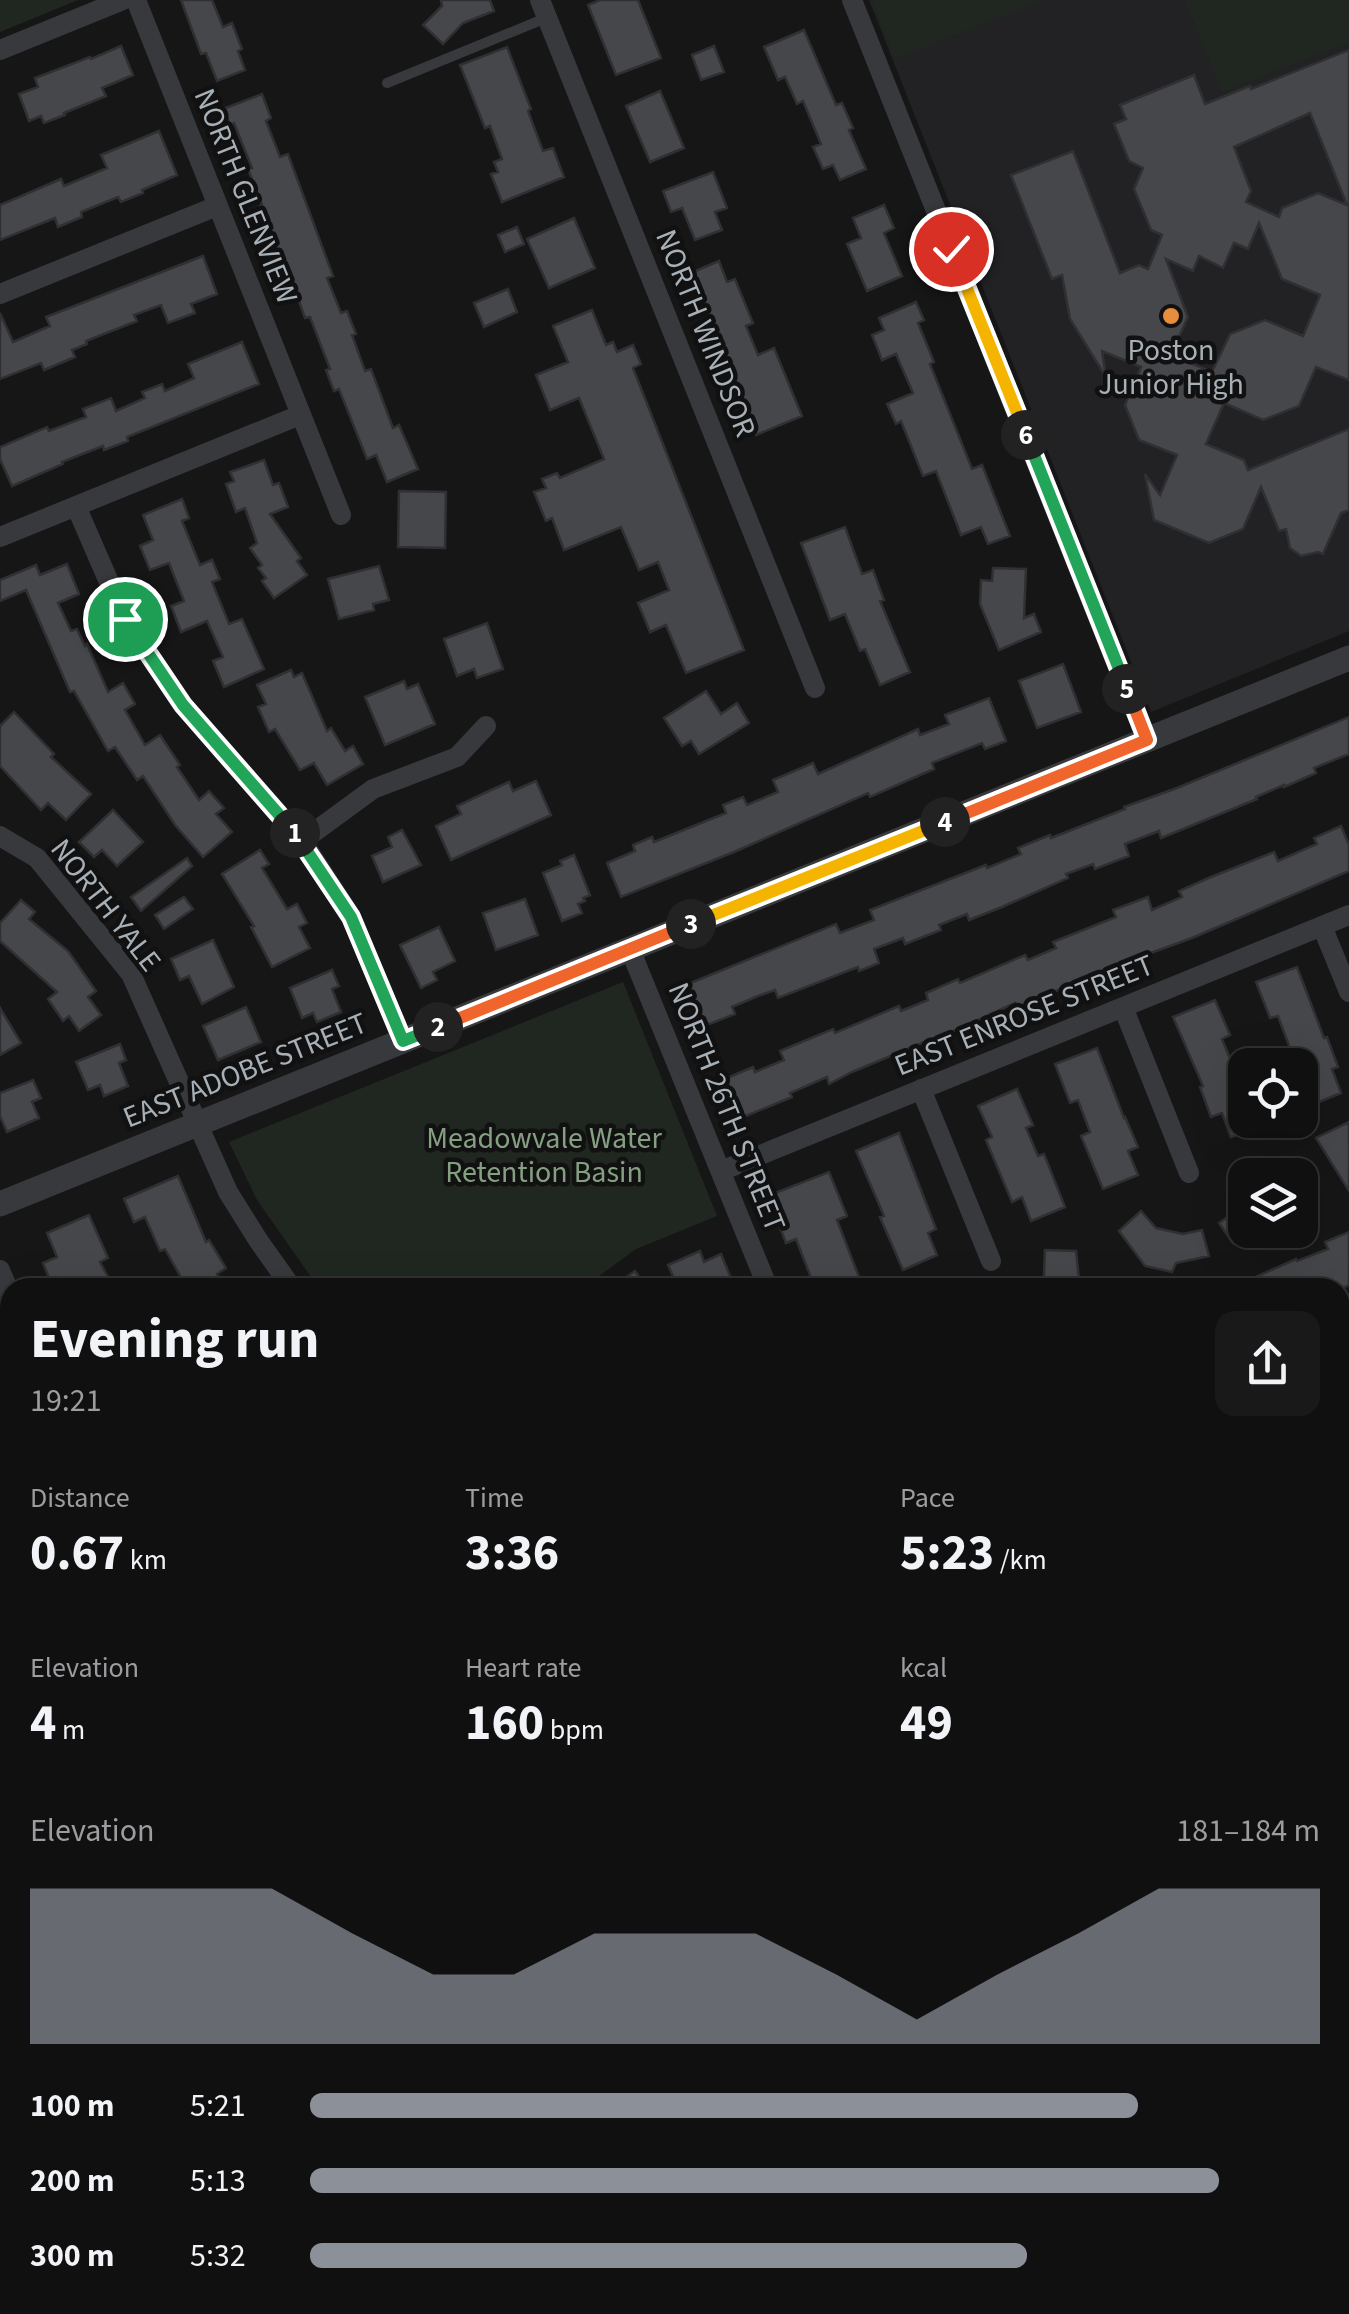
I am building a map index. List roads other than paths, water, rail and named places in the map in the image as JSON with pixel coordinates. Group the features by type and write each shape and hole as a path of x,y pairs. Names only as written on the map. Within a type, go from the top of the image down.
{"street":[{"path":"0,50 123,0"},
{"name":"NORTH GLENVIEW","path":"136,0 341,515"},
{"path":"852,0 1147,740"},
{"name":"NORTH WINDSOR","path":"544,9 815,688"},
{"path":"0,294 217,206"},
{"path":"0,536 300,415"},
{"path":"76,506 125,619 183,705 302,841 351,917 403,1041"},
{"name":"EAST ADOBE STREET","path":"0,1204 1349,658"},
{"path":"302,841 373,789 457,757 486,726"},
{"name":"NORTH YALE","path":"0,836 37,858 131,974 228,1192 285,1278"},
{"name":"EAST ENROSE STREET","path":"721,1171 1349,915"},
{"path":"1322,926 1349,992"},
{"name":"NORTH 26TH STREET","path":"630,949 764,1278"},
{"path":"1122,1007 1190,1174"},
{"path":"921,1089 991,1261"}],"lane":[{"path":"387,82 544,9"}],"place":[{"name":"Poston Junior High","path":"1171,316"}],"park label":[{"name":"Meadowvale Water Retention Basin","path":"544,1155"}]}
